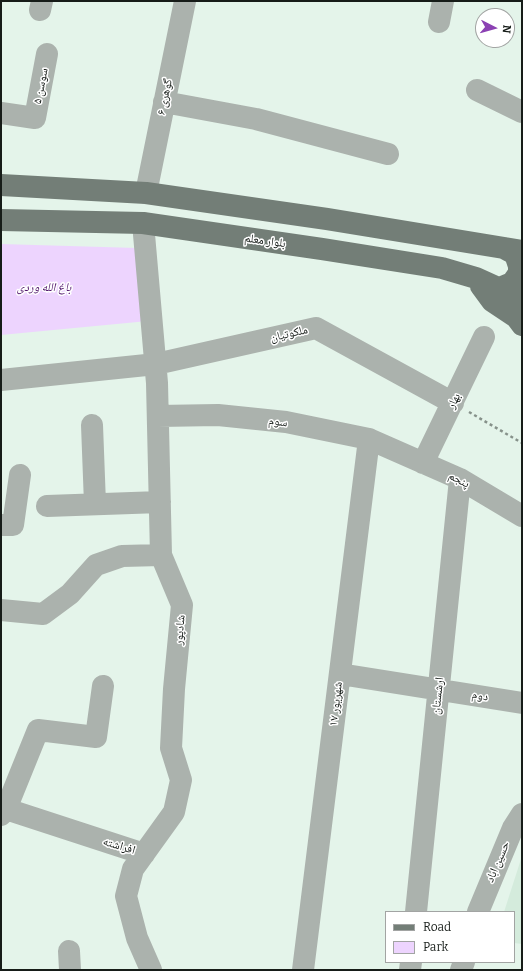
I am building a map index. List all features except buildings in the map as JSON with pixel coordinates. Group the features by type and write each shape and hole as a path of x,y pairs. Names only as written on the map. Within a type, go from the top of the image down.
{"main road":[{"path":"1,185 146,193 327,219 513,249 520,266 519,273 512,283 500,288 485,282"},
{"name":"بلوار معلم","path":"1,220 143,223 434,267 485,282 522,300"},
{"path":"485,282 492,301 516,317 522,325"}],"street":[{"name":"گوهری ۶","path":"146,193 185,1"},
{"name":"سوسن ۵","path":"1,113 35,118 47,54"},
{"path":"477,90 522,112"},
{"path":"164,102 256,119 388,154"},
{"path":"1,610 43,614 70,594 96,565 122,556 161,555 156,364 143,223"},
{"name":"ملکوتیان","path":"1,380 156,364 316,328 453,403"},
{"name":"بهار","path":"423,463 484,337"},
{"name":"سوم","path":"158,416 218,415 286,422 369,439 393,451"},
{"path":"92,425 95,504"},
{"name":"۱۷ شهریور","path":"303,970 369,439"},
{"name":"پنجم","path":"393,451 460,479 522,516"},
{"path":"1,525 13,525 20,475"},
{"name":"ارشستان","path":"416,911 460,479"},
{"path":"47,506 160,502"},
{"name":"شادپور","path":"144,854 174,812 181,780 171,748 174,689 182,605 161,555"},
{"path":"340,674 439,689"},
{"path":"4,812 38,730 96,737 103,686"},
{"name":"دوم","path":"439,689 522,704"},
{"name":"افراشته","path":"4,812 144,854 133,869 126,896 137,938 151,970"},
{"name":"حسین اباد","path":"478,911 513,828 522,814"}],"path":[{"path":"453,403 522,443"}],"shaded area":[{"path":"522,859 522,944 515,943 515,911 504,911"}],"green space":[{"name":"باغ الله وردی","path":"1,244 137,248 148,321 1,335"}]}
